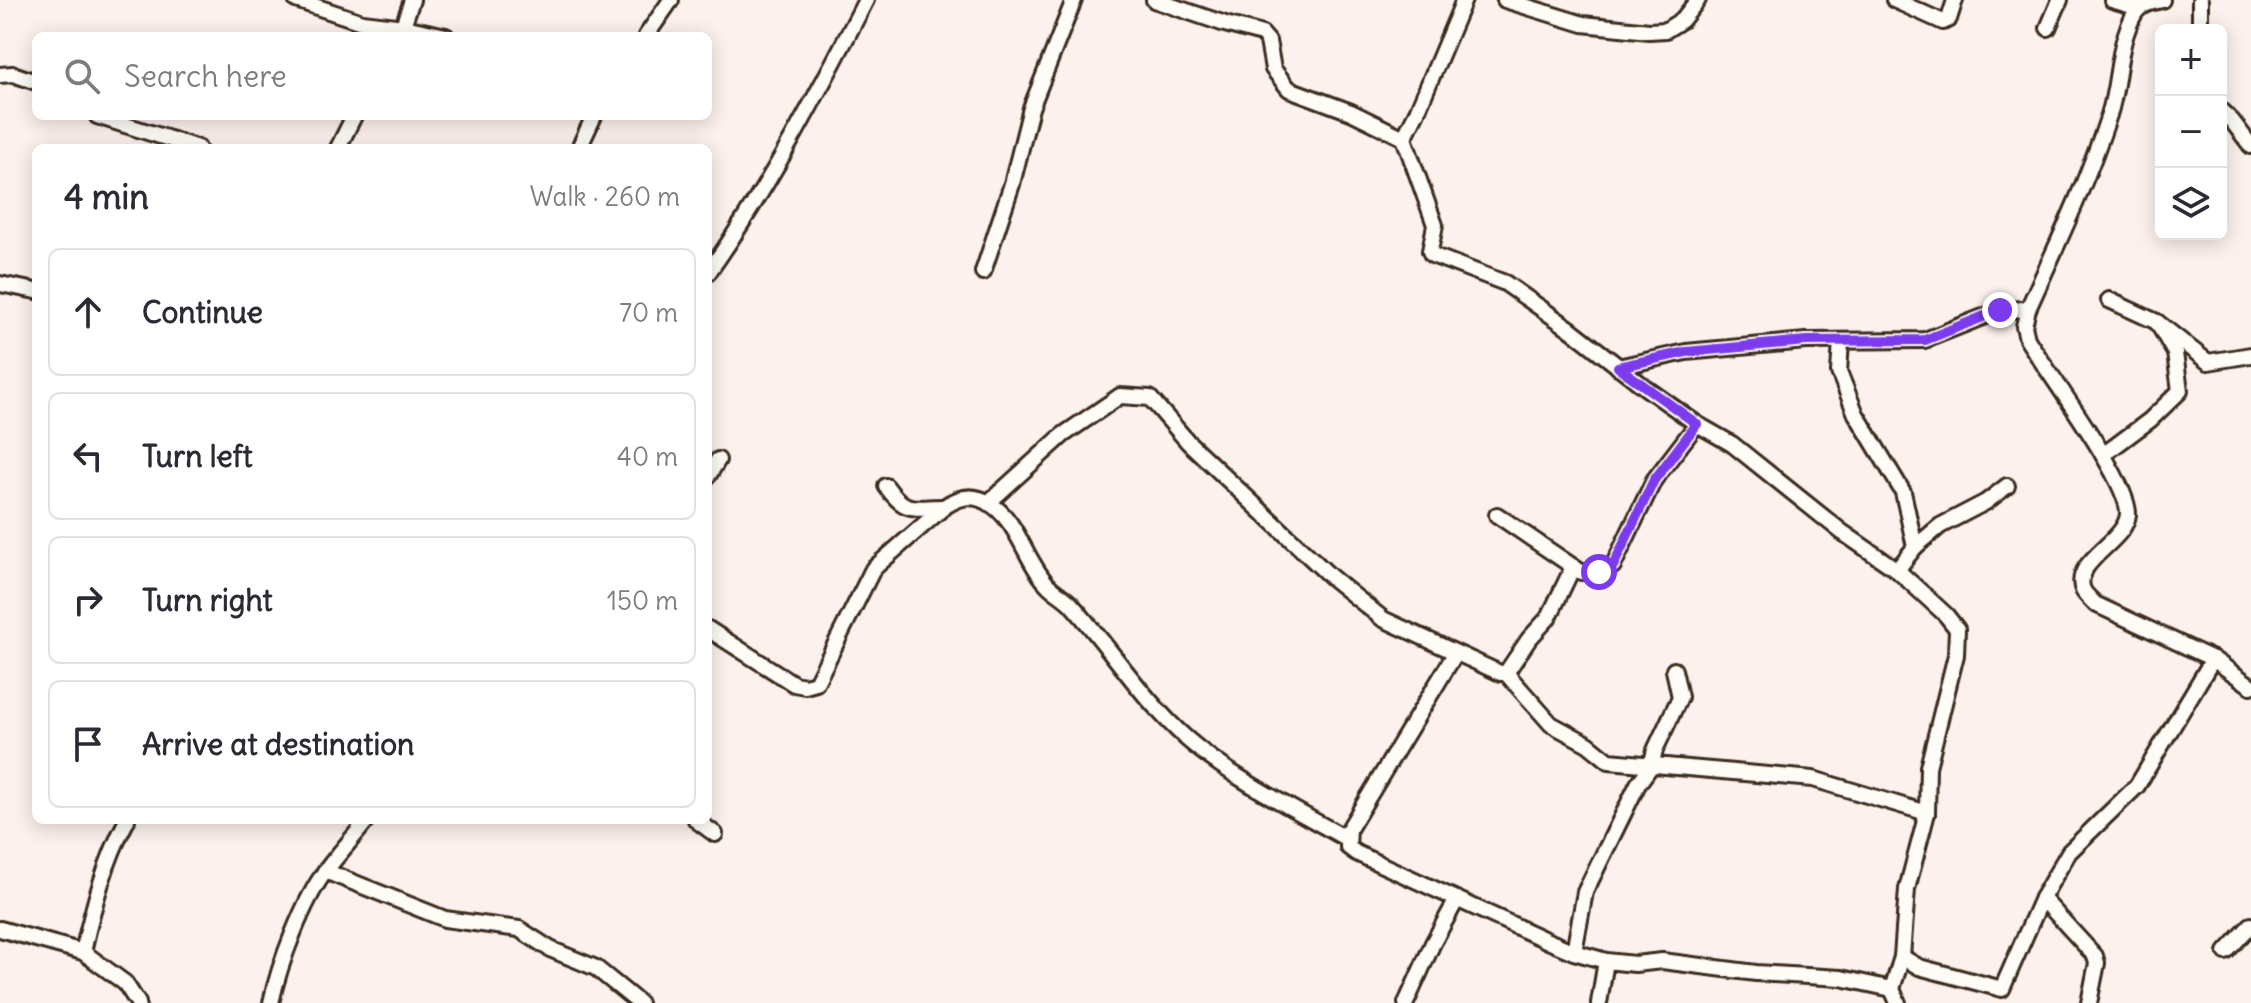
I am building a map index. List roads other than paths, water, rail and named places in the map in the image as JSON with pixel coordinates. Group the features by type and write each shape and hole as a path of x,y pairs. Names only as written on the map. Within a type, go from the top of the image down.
{"street":[{"path":"296,0 402,32 412,0"},
{"path":"649,32 671,0"},
{"path":"712,268 740,229 819,91 866,0"},
{"path":"983,272 1012,184 1031,108 1074,0"},
{"path":"1154,0 1262,34 1268,41 1273,69 1289,89 1351,112 1404,138 1435,225 1432,255 1505,283 1697,424 1732,444 1842,532 1897,570 1957,629 1956,655 1928,767 1927,813 1907,889 1902,957 1895,996 1841,978 1756,973 1662,961 1635,964 1606,961 1574,952 1348,847 1349,829 1455,654"},
{"path":"1404,138 1464,0"},
{"path":"1505,0 1583,24 1649,31 1666,30 1682,20 1698,0"},
{"path":"1894,0 1943,22 1949,19 1955,0"},
{"path":"2048,28 2060,0"},
{"path":"2112,0 2139,8 2162,0"},
{"path":"2200,0 2200,24"},
{"path":"2139,8 2120,52 2116,87 2090,172 2028,309 2024,326 2027,339 2103,455 2127,502 2128,518 2124,528 2087,566 2082,576 2083,590 2095,604 2213,659 2251,686"},
{"path":"0,75 13,74 32,81"},
{"path":"2227,116 2251,146"},
{"path":"110,120 185,144"},
{"path":"340,144 352,120"},
{"path":"581,144 592,120"},
{"path":"0,284 32,290"},
{"path":"2109,300 2157,322 2208,362 2251,355"},
{"path":"1618,367 1686,352 1806,341 1925,340 2000,310 2028,309"},
{"path":"2103,455 2150,420 2180,391 2175,353 2157,322"},
{"path":"1841,341 1839,372 1856,414 1903,492 1915,547"},
{"path":"988,503 1063,435 1120,396 1150,398 1188,442 1332,578 1383,619 1455,654 1506,673 1551,724 1588,744 1609,761 1813,779 1927,813"},
{"path":"1497,515 1581,572 1599,572 1613,566 1654,480 1697,424"},
{"path":"712,470 718,460"},
{"path":"886,486 898,503 909,507 944,507"},
{"path":"1897,570 1915,547 1940,526 1986,502 2007,486"},
{"path":"712,632 794,684 805,686 816,683 873,569 956,498 973,497 1001,513 1048,585 1071,603 1125,672 1187,739 1249,783 1347,839"},
{"path":"1506,673 1529,639 1549,617 1573,567"},
{"path":"1902,957 1919,967 2002,989 2042,898 2069,852 2137,786 2213,659"},
{"path":"1574,952 1585,892 1638,784 1651,766 1655,750 1680,697 1674,670"},
{"path":"83,952 113,846 125,824"},
{"path":"271,1003 278,971 325,871 364,824"},
{"path":"701,824 715,834"},
{"path":"325,871 445,919 519,929 550,949 596,968 639,1003"},
{"path":"2042,898 2095,956 2097,963 2089,1003"},
{"path":"1406,1003 1457,899"},
{"path":"0,929 83,952 125,983 138,1003"},
{"path":"2226,952 2248,933"},
{"path":"1599,1003 1606,961"}]}
